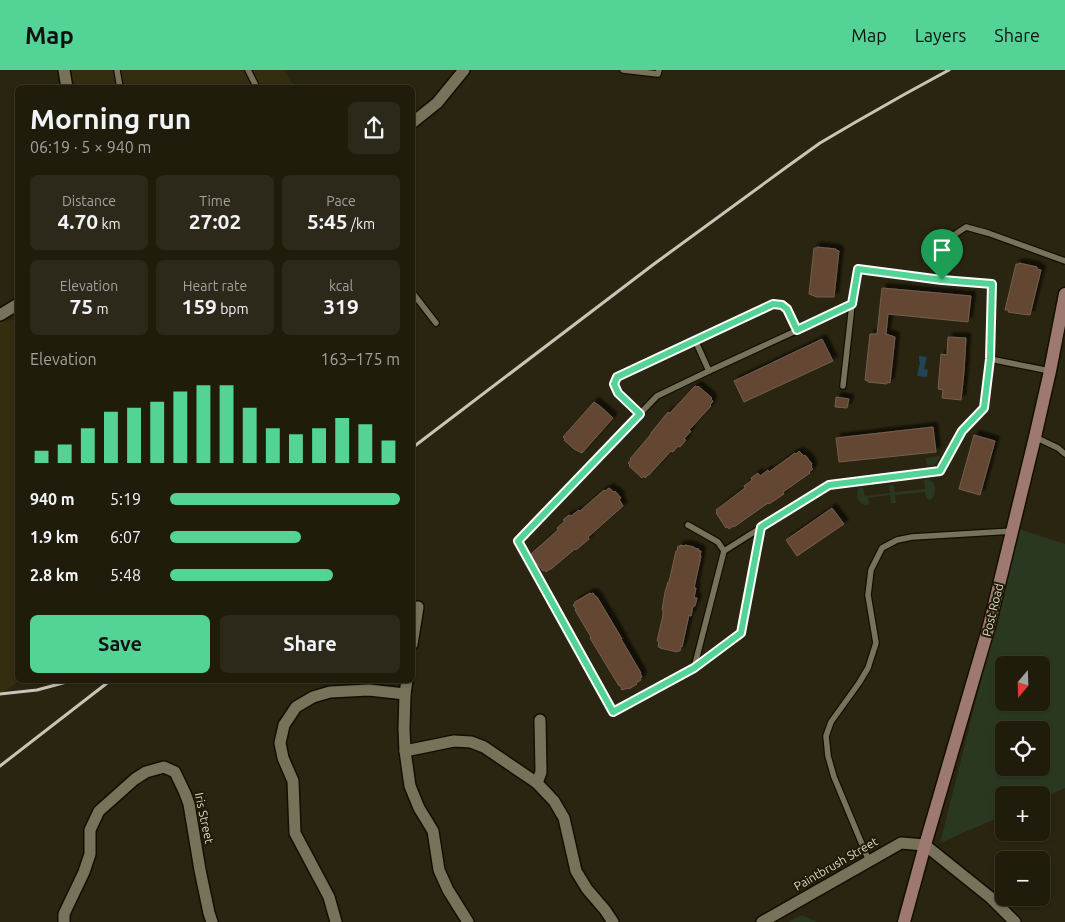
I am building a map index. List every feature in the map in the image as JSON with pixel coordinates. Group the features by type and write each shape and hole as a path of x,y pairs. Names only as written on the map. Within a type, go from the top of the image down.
{"street":[{"path":"64,70 66,85"},
{"path":"415,121 437,103 464,70"},
{"name":"Post Road","path":"904,922 989,626 1035,437 1065,294"},
{"path":"0,314 15,306"},
{"path":"415,626 418,607"},
{"path":"407,683 404,729 410,786 419,808 433,831 438,870 468,922"},
{"path":"336,922 328,897 296,833 293,781 283,758 280,743 284,725 296,707 313,697 330,692 369,690 405,694"},
{"path":"538,782 541,772 540,720"},
{"path":"405,751 454,741 472,742 484,747 538,782 554,801 564,818 576,871 587,889 613,922"},
{"name":"Iris Street","path":"64,918 90,854 90,830 99,811 135,779 146,772 164,767 175,772 189,804 200,870 212,922"},
{"name":"Paintbrush Street","path":"762,922 901,843 926,845"},
{"path":"926,845 991,898 1015,922"}],"lane":[{"path":"117,70 120,85"},
{"path":"248,70 256,85"},
{"path":"623,70 658,74 659,70"},
{"path":"942,280 944,258 951,237 966,227 1065,260"},
{"path":"694,668 724,550 829,485 940,471 962,431 984,408 990,359 992,284 942,280 858,269 852,304 843,386"},
{"path":"415,296 436,323"},
{"path":"640,414 618,393 614,384 617,377 773,304 782,305 787,309 797,330"},
{"path":"761,527 741,633 694,668 613,712 518,541 657,396 852,304"},
{"path":"695,340 709,370"},
{"path":"990,359 1050,371"},
{"path":"1035,437 1058,448 1065,454"},
{"path":"688,525 718,542 724,550"},
{"path":"869,861 834,777 828,756 826,736 831,722 868,668 876,643 868,595 871,570 882,548 897,540 912,537 1013,531"}],"shaded area":[{"path":"68,70 284,70 294,85 71,85"},
{"path":"0,318 5,322 15,319 16,683 0,695"}],"green space":[{"path":"940,456 935,464 932,466 927,465 926,458"},
{"path":"927,479 933,482 935,488 934,496 930,500 926,498 925,492 895,495 896,503 891,503 890,495 868,498 869,504 866,506 858,498 857,492 860,487 863,488 865,496 890,493 889,486 893,485 895,492 925,489 924,480"},
{"path":"1019,529 1065,544 1065,788 1050,795 1050,786 995,786 995,819 940,843"},
{"path":"802,915 817,922 788,922"}],"water":[{"path":"919,356 927,357 924,369 928,370 927,377 917,376 920,362"}],"building":[{"path":"814,248 839,251 834,297 817,297 809,294"},
{"path":"1016,264 1037,267 1037,269 1041,270 1030,315 1005,310"},
{"path":"882,288 971,296 968,322 888,314 886,334 895,337 890,383 887,382 887,384 865,380 870,334 877,334"},
{"path":"948,337 966,338 961,400 942,398 943,390 938,389 941,354 947,355"},
{"path":"822,339 833,361 744,402 734,381"},
{"path":"695,386 698,386 712,398 711,406 689,430 691,431 680,447 678,446 673,452 671,451 649,475 642,478 629,466 630,459 668,412 670,413"},
{"path":"836,397 849,399 847,408 835,407"},
{"path":"594,402 613,418 582,453 574,449 563,437"},
{"path":"933,427 936,452 839,462 836,438"},
{"path":"974,435 995,441 980,495 959,489"},
{"path":"799,451 812,464 811,467 813,469 810,473 783,492 784,494 734,527 726,528 716,510 745,488 744,486 758,473 760,476 768,470 769,472"},
{"path":"609,488 615,491 621,498 619,499 623,506 576,550 551,569 546,572 545,570 543,571 531,554 558,530 557,528 565,521 563,520 569,515 571,516 580,511 604,490"},
{"path":"832,508 844,524 797,556 786,540"},
{"path":"680,545 699,549 698,551 701,551 701,556 694,588 696,588 694,598 697,598 695,606 693,606 691,616 689,615 682,647 677,652 658,647 659,642 657,641 663,615 665,592 676,551"},
{"path":"590,593 597,597 641,673 641,680 629,689 622,690 619,686 575,610 573,605 575,602"}],"railway":[{"path":"415,446 654,264 820,143 949,70"},
{"path":"0,694 37,690 63,683"},
{"path":"0,766 107,683"}],"route":[{"path":"858,269 942,280 992,284 990,359 984,408 962,431 940,471 829,485 761,527 741,633 694,668 613,712 518,541 640,414 618,393 614,384 617,377 773,304 782,305 787,309 797,330 852,304 858,269"}]}
